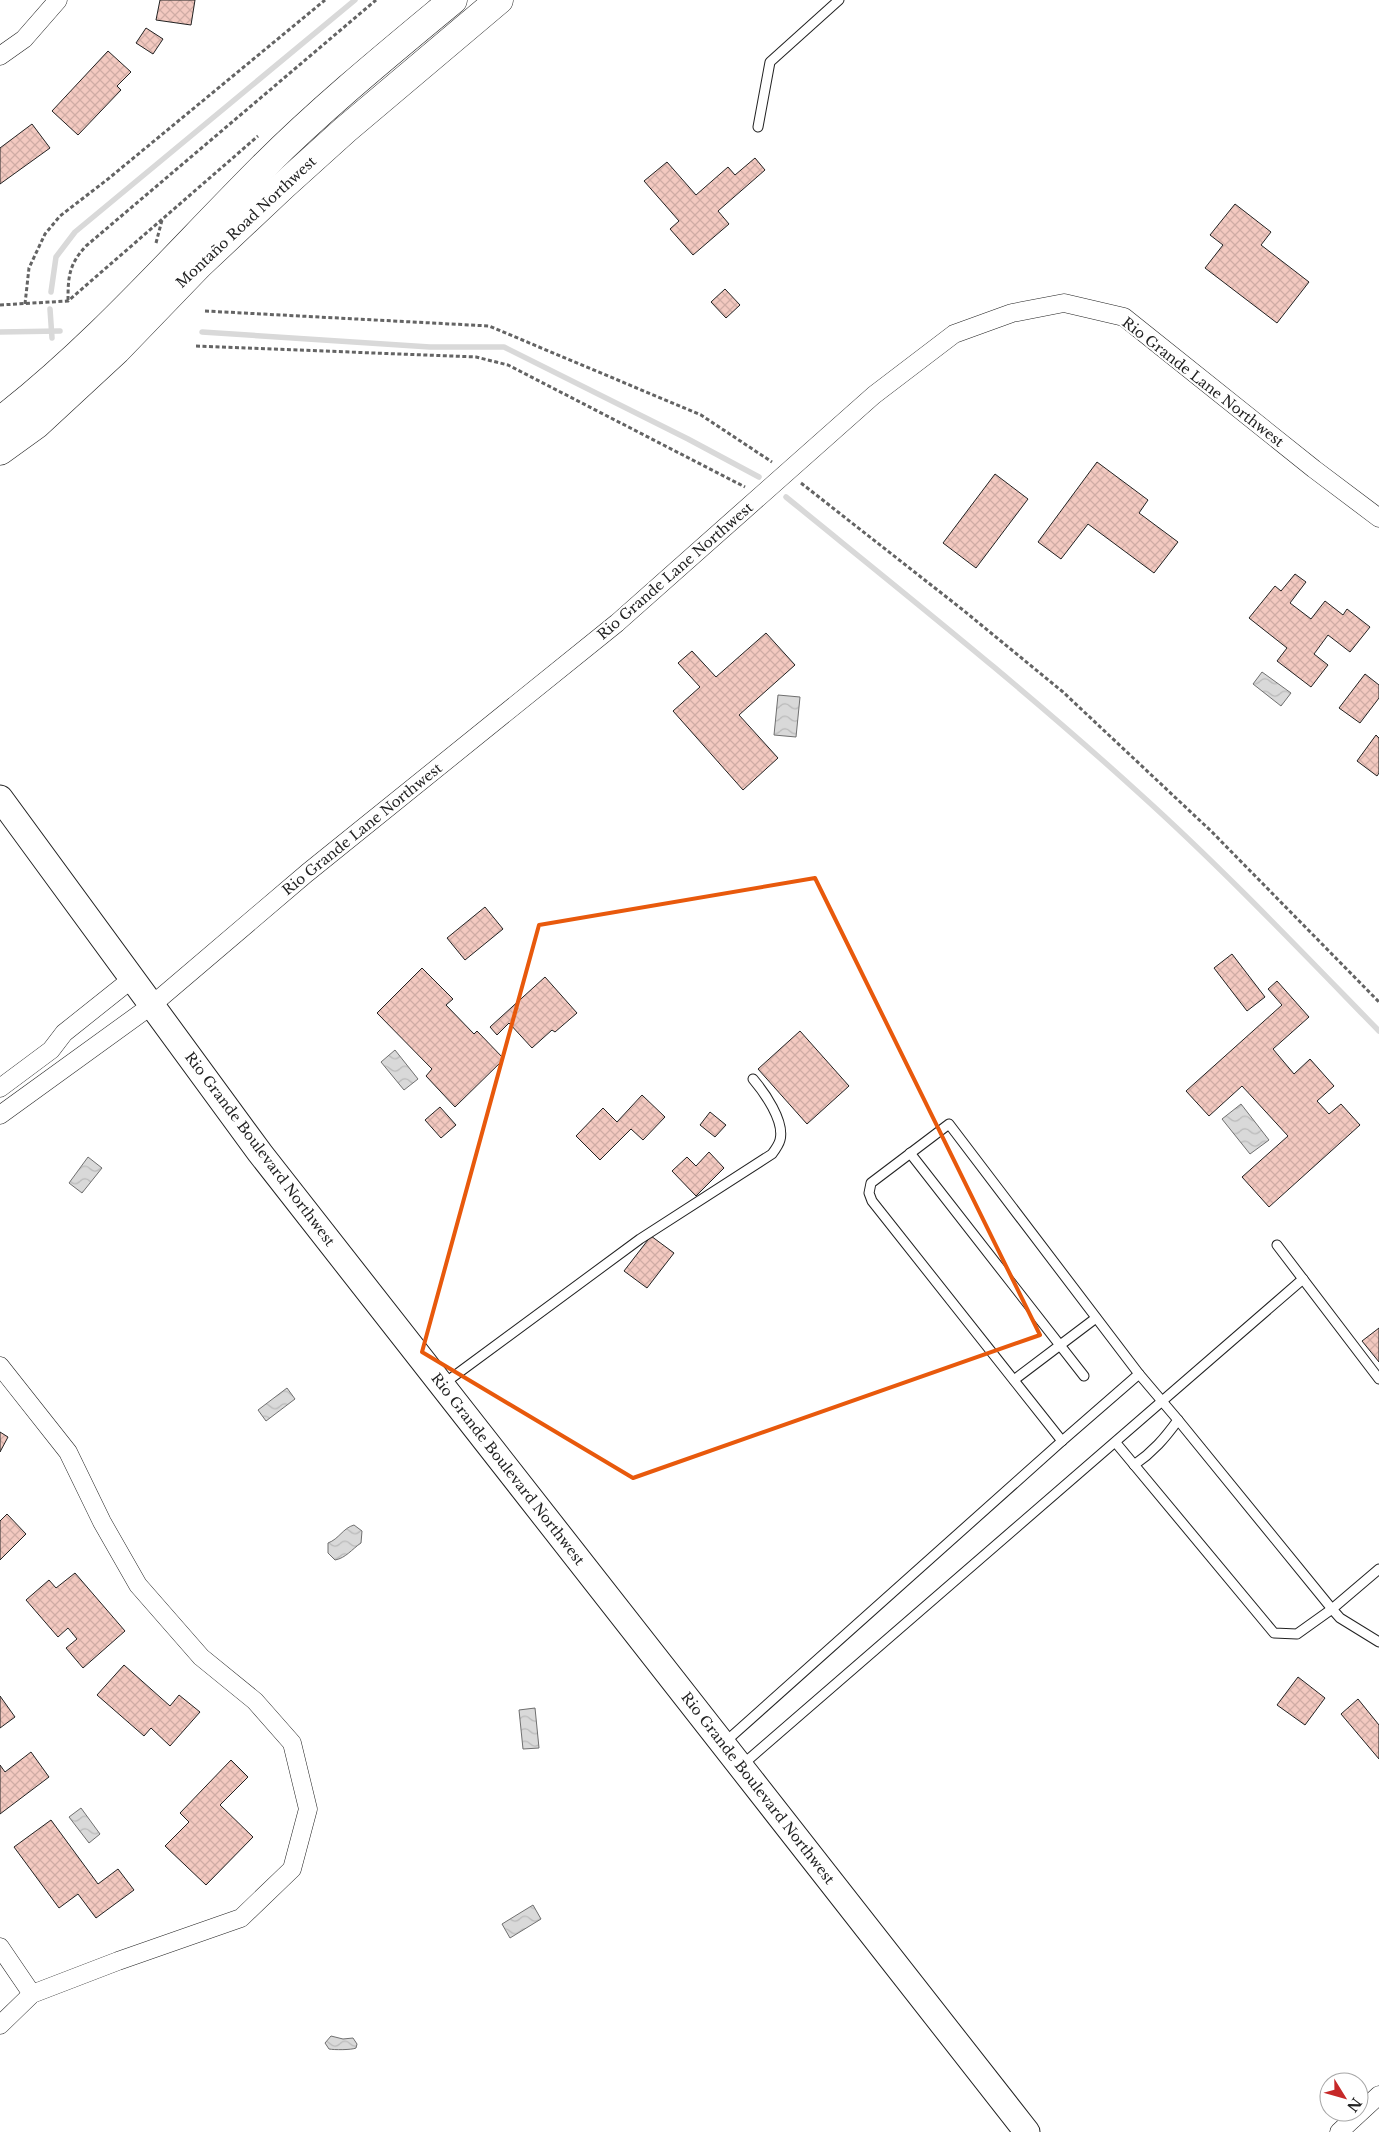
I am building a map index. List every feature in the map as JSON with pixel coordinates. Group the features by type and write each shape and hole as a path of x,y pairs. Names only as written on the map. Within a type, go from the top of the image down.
{"main road":[{"name":"Montaño Road Northwest","path":"0,420 96,339 183,247 317,114 453,0"},
{"name":"Montaño Road Northwest","path":"0,451 36,424 117,350 199,265 310,161 499,0"}],"street":[{"path":"0,56 24,39 58,0"},
{"name":"Rio Grande Lane Northwest","path":"0,1115 152,1005 307,873 617,623 874,395 954,334 1012,313 1064,303 1124,317 1314,469 1379,518"},
{"name":"Rio Grande Boulevard Northwest","path":"0,798 248,1137 1027,2132"},
{"path":"0,1088 51,1050 64,1033 133,978"},
{"path":"0,1366 68,1452 102,1522 138,1585 201,1657 255,1701 292,1743 308,1809 292,1870 241,1918 118,1961 32,1994 0,2025"},
{"path":"0,1947 32,1994"},
{"path":"1339,2132 1379,2095"}],"lane":[{"path":"758,127 770,62 839,0"},
{"path":"442,1386 640,1239 772,1154 780,1140 780,1124 765,1093 753,1079"},
{"path":"1062,1440 872,1201 868,1193 871,1183 949,1124 1139,1374 1332,1610 1340,1618 1379,1642"},
{"path":"910,1153 1084,1376"},
{"path":"1277,1245 1379,1380"},
{"path":"741,1766 1303,1279"},
{"path":"1014,1380 1096,1318"},
{"path":"723,1744 1062,1440 1139,1374"},
{"path":"1134,1465 1151,1453 1178,1420"},
{"path":"1116,1443 1274,1633 1297,1634 1332,1610 1379,1569"}],"path":[{"path":"25,304 30,268 45,234 60,216 108,179 325,0"},
{"path":"68,301 68,274 77,256 86,246 376,0"},
{"path":"0,305 68,301 259,135"},
{"path":"205,311 489,326 701,415 787,472 963,610 1062,692 1212,831 1379,1002"},
{"path":"196,346 476,357 508,364 761,495"}],"highlighted area":[{"path":"815,878 1040,1335 633,1478 422,1352 539,925"}],"water":[{"path":"1262,672 1291,693 1281,706 1253,684"},
{"path":"778,695 800,697 796,737 774,735"},
{"path":"395,1050 418,1079 404,1090 381,1062"},
{"path":"1241,1104 1269,1140 1250,1154 1222,1119"},
{"path":"88,1157 102,1168 82,1193 69,1183"},
{"path":"287,1388 295,1399 266,1421 258,1410"},
{"path":"354,1525 362,1531 361,1543 346,1555 335,1560 328,1553 328,1543"},
{"path":"535,1708 539,1748 523,1749 519,1710"},
{"path":"81,1808 100,1834 89,1843 69,1817"},
{"path":"533,1905 541,1919 510,1938 502,1924"},
{"path":"331,2036 343,2039 353,2038 357,2044 356,2048 343,2050 329,2049 325,2043"}],"building":[{"path":"160,0 195,0 191,25 156,20"},
{"path":"146,28 163,39 153,54 136,43"},
{"path":"108,51 131,72 117,86 121,90 78,135 52,111"},
{"path":"32,124 50,148 0,184 0,148"},
{"path":"755,158 765,170 718,211 729,224 693,255 670,229 679,221 644,181 667,162 696,195 728,167 735,175"},
{"path":"1235,204 1271,232 1261,245 1309,282 1277,323 1205,268 1223,245 1210,235"},
{"path":"725,289 740,305 726,318 711,302"},
{"path":"1097,462 1148,500 1139,513 1178,542 1154,573 1088,524 1061,559 1038,542"},
{"path":"995,474 1028,499 976,568 943,543"},
{"path":"1295,574 1306,582 1290,603 1311,619 1325,601 1343,615 1347,609 1370,627 1350,652 1328,635 1314,654 1328,665 1311,687 1277,661 1287,648 1249,618 1275,586 1281,591"},
{"path":"766,633 795,665 739,715 778,758 743,790 673,711 700,687 678,663 692,651 716,677"},
{"path":"1365,674 1379,685 1379,698 1360,723 1339,708"},
{"path":"1376,735 1379,738 1379,773 1377,776 1357,761"},
{"path":"485,907 503,929 465,960 447,938"},
{"path":"1232,954 1265,997 1247,1011 1214,968"},
{"path":"422,968 453,999 446,1005 474,1034 477,1031 504,1059 455,1107 426,1076 432,1069 377,1013"},
{"path":"545,977 577,1013 555,1032 552,1030 532,1048 509,1023 497,1035 490,1027"},
{"path":"1277,981 1309,1017 1273,1049 1294,1074 1310,1059 1334,1086 1317,1101 1329,1114 1341,1104 1360,1125 1269,1207 1242,1177 1288,1136 1242,1086 1209,1116 1186,1091 1282,1005 1268,989"},
{"path":"800,1031 849,1086 807,1124 758,1069"},
{"path":"642,1095 665,1117 643,1140 631,1129 600,1160 576,1136 603,1108 617,1122"},
{"path":"440,1107 456,1125 441,1138 425,1120"},
{"path":"710,1112 726,1125 715,1137 700,1125"},
{"path":"709,1152 724,1168 696,1196 672,1171 687,1157 696,1166"},
{"path":"651,1236 674,1253 647,1288 624,1271"},
{"path":"1379,1328 1379,1362 1362,1341"},
{"path":"0,1432 8,1437 0,1452"},
{"path":"7,1514 26,1534 0,1560 0,1521"},
{"path":"75,1573 125,1631 83,1668 66,1648 77,1639 68,1628 58,1637 26,1600 49,1580 56,1588"},
{"path":"124,1665 170,1706 179,1695 200,1712 170,1746 151,1728 144,1736 97,1695"},
{"path":"1298,1677 1325,1698 1305,1725 1277,1705"},
{"path":"0,1696 15,1717 0,1728"},
{"path":"1358,1699 1379,1725 1379,1759 1341,1714"},
{"path":"31,1752 49,1777 0,1814 0,1765 5,1772"},
{"path":"231,1760 248,1777 220,1805 253,1837 206,1885 165,1846 189,1822 180,1813"},
{"path":"51,1820 98,1884 118,1869 134,1890 96,1918 78,1894 59,1908 14,1847"}],"waterway":[{"path":"51,292 56,257 75,232 355,0"},
{"path":"50,309 52,338"},
{"path":"0,332 60,331"},
{"path":"202,332 430,347 504,347 688,439 759,477"},
{"path":"786,497 920,606 1097,755 1171,822 1232,881 1379,1031"}]}
